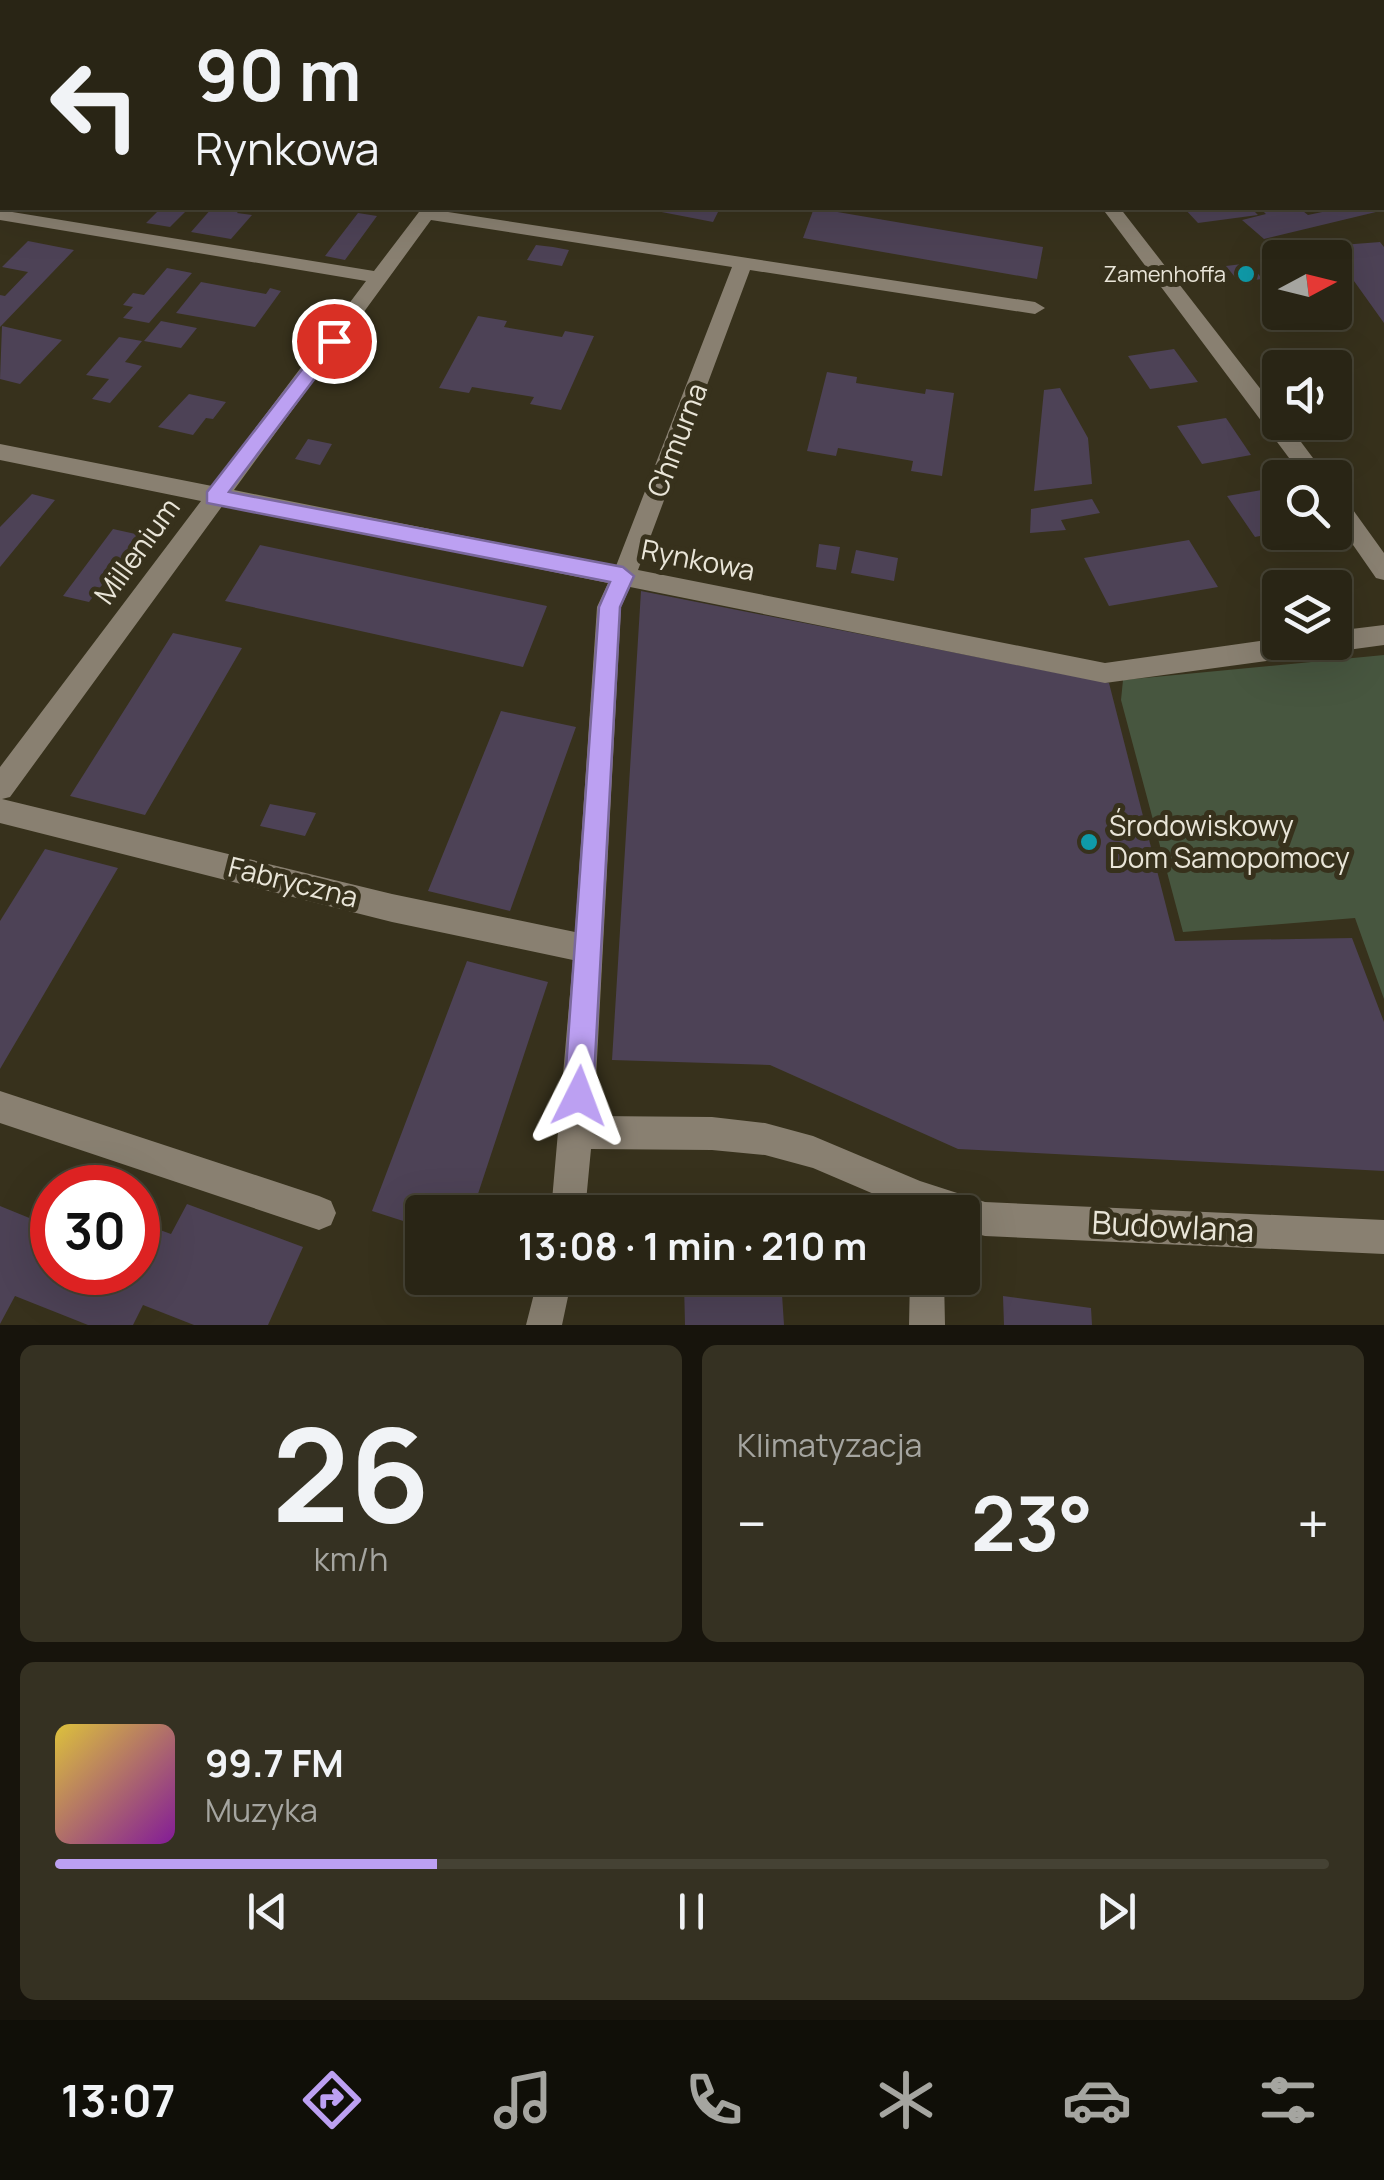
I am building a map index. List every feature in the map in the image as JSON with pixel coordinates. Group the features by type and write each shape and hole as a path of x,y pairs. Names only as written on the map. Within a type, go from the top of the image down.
{"street":[{"path":"1113,210 1303,460"},
{"path":"429,211 1035,308"},
{"name":"Millenium","path":"0,788 429,211"},
{"path":"0,215 382,278"},
{"name":"Chmurna","path":"570,1195 610,607 742,264"},
{"name":"Rynkowa","path":"0,452 1106,673 1262,651"},
{"path":"1352,526 1384,571"},
{"path":"1352,639 1384,634"},
{"name":"Fabryczna","path":"0,811 392,908 586,949"},
{"path":"0,1107 318,1213"},
{"name":"Budowlana","path":"577,1132 752,1136 792,1145 858,1170 904,1195"},
{"name":"Budowlana","path":"980,1217 1384,1237"},
{"path":"544,1325 552,1295"},
{"path":"926,1295 926,1325"}],"green space":[{"path":"1384,655 1384,999 1355,918 1183,932 1121,700 1123,680"}],"building":[{"path":"159,210 187,210 170,227 146,223"},
{"path":"210,210 239,210 237,213 252,215 231,239 191,232"},
{"path":"651,210 719,210 713,222"},
{"path":"813,210 826,210 1043,247 1037,279 803,238"},
{"path":"1186,210 1253,210 1258,215 1198,223"},
{"path":"1262,210 1302,210 1308,215 1332,210 1376,212 1264,239 1242,220 1266,214"},
{"path":"358,213 377,216 345,260 325,256"},
{"path":"28,241 74,250 0,327 0,295 5,296 28,272 2,267"},
{"path":"1380,242 1384,247 1384,323 1352,278 1352,244"},
{"path":"536,245 569,250 562,266 527,260"},
{"name":"Zamenhoffa","path":"1250,263 1262,279 1239,282 1226,266"},
{"path":"167,268 192,273 149,323 123,318 133,307 123,305 133,293 144,295"},
{"path":"201,282 266,294 270,288 281,291 255,327 176,313"},
{"path":"478,316 507,321 504,327 562,337 565,331 594,336 561,410 530,404 534,397 472,387 469,393 439,388"},
{"path":"161,321 197,328 181,348 144,341"},
{"path":"2,326 62,340 20,384 0,379"},
{"path":"119,337 142,341 125,362 142,366 110,403 92,399 109,379 86,375"},
{"path":"1174,349 1198,382 1150,389 1128,356"},
{"path":"827,372 857,377 856,383 925,394 926,389 954,393 942,476 911,471 913,461 838,448 836,456 807,451"},
{"path":"1060,388 1088,438 1092,484 1034,491 1044,390"},
{"path":"189,394 226,402 193,435 158,427"},
{"path":"1226,418 1251,455 1202,464 1177,426"},
{"path":"308,439 332,444 320,465 295,459"},
{"path":"1262,490 1262,536 1255,537 1227,496"},
{"path":"32,494 55,500 0,567 0,527"},
{"path":"1092,499 1100,513 1061,520 1066,530 1030,533 1031,509"},
{"path":"113,529 140,535 89,602 63,596"},
{"path":"1189,540 1218,587 1109,606 1084,558"},
{"path":"819,544 840,547 836,570 816,567"},
{"path":"260,545 547,606 523,667 225,601"},
{"path":"856,550 898,558 894,581 851,573"},
{"path":"641,591 1109,683 1175,941 1352,938 1384,1022 1384,1171 958,1149 770,1065 612,1060"},
{"path":"173,633 242,648 145,815 70,796"},
{"path":"501,711 576,727 510,911 428,891"},
{"path":"270,804 316,813 305,836 260,826"},
{"path":"45,849 118,868 0,1069 0,921"},
{"path":"467,961 548,982 478,1195 405,1195 405,1222 372,1211"},
{"path":"187,1204 303,1247 268,1325 194,1325 143,1305 133,1325 88,1325 15,1296 0,1324 0,1206 30,1218 30,1295 160,1295 160,1230 171,1234"},
{"path":"684,1295 782,1295 784,1325 685,1325"},
{"path":"1003,1296 1091,1308 1092,1325 1004,1325"}],"place":[{"name":"Zamenhoffa","path":"1246,274"},
{"name":"Środowiskowy Dom Samopomocy","path":"1089,842"}],"route":[{"path":"334,341 214,497 623,576 610,607 579,1096"}]}
